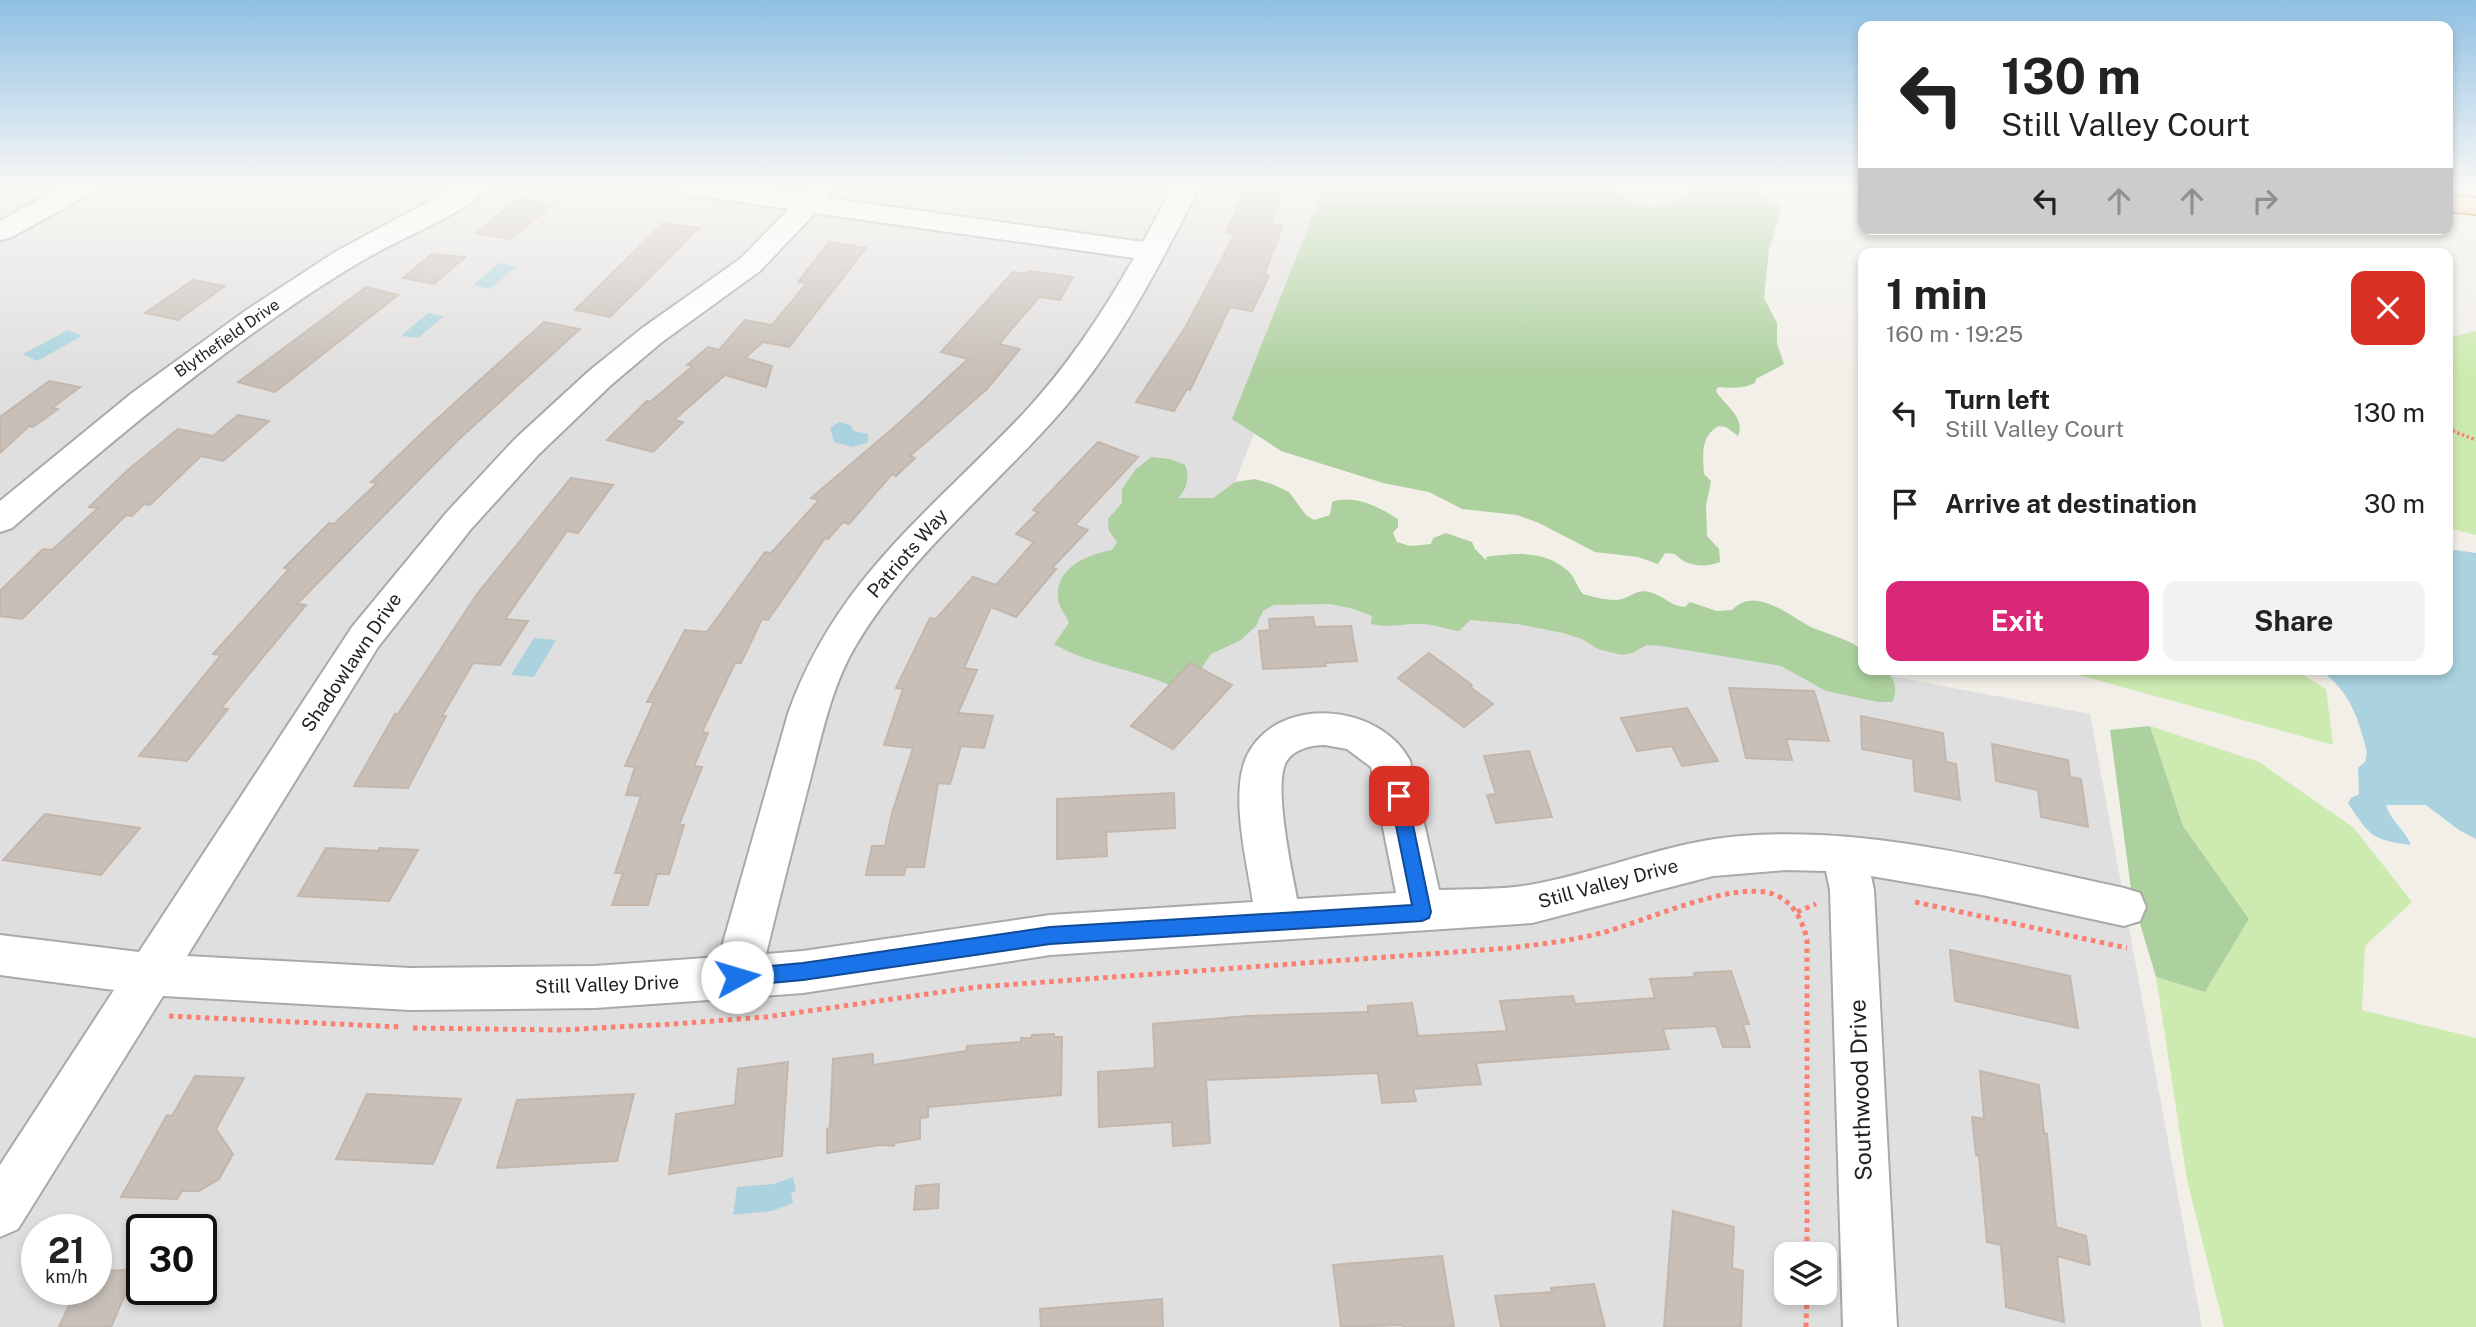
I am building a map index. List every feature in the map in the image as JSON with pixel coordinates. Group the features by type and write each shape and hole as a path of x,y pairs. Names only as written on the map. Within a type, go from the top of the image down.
{"street":[{"name":"Blythefield Drive","path":"0,520 89,443 172,377 235,332 363,249"},
{"name":"Shadowlawn Drive","path":"0,1211 365,637 421,562 482,493 570,405 638,346 749,265 764,249"},
{"path":"1141,249 1153,251"},
{"name":"Patriots Way","path":"737,977 803,728 835,648 872,590 895,561 1035,421 1058,393 1102,334 1153,251"},
{"path":"1278,921 1263,810 1261,782 1265,761 1277,745 1288,738 1319,729 1340,729 1364,737 1390,761 1422,912"},
{"name":"Still Valley Drive","path":"0,955 150,974 410,989 596,987 803,972 1050,935 1532,904 1575,895 1684,863 1739,854 1785,852 1848,872 1899,860 2125,927"},
{"name":"Southwood Drive","path":"1848,872 1870,1327"}],"path":[{"path":"2453,431 2476,440"},
{"path":"1797,912 1848,872 2125,927"},
{"path":"125,1014 458,1030 559,1030 766,1017 990,986 1510,948 1570,940 1727,897 1762,892 1774,895 1797,912 1805,925 1807,940 1807,1242"},
{"path":"1806,1327 1807,1305"}],"shaded area":[{"path":"0,249 1325,249 1210,547 1858,670 1858,675 1884,675 2090,714 2202,1327 0,1327"}],"green space":[{"path":"1299,249 1769,249 1764,298 1777,323 1777,343 1784,364 1750,385 1737,388 1718,387 1716,391 1737,417 1740,429 1738,436 1726,427 1718,426 1708,436 1704,447 1704,474 1711,481 1706,506 1707,536 1719,549 1720,562 1696,565 1685,562 1675,554 1665,553 1658,564 1638,557 1595,552 1539,523 1517,515 1462,509 1429,492 1383,483 1281,451 1232,419"},
{"path":"2476,331 2476,535 2453,529 2453,337"},
{"path":"1151,457 1170,459 1185,465 1187,483 1178,498 1213,498 1235,482 1255,479 1289,492 1306,515 1314,520 1330,515 1332,502 1358,501 1375,506 1398,519 1398,527 1393,533 1397,542 1410,546 1431,544 1433,538 1446,533 1472,542 1487,561 1486,557 1529,554 1539,556 1567,570 1583,594 1597,598 1617,600 1645,591 1680,606 1685,607 1690,602 1717,611 1732,610 1741,603 1752,600 1762,602 1858,647 1858,675 1890,675 1895,684 1894,698 1892,702 1878,702 1826,691 1781,666 1661,646 1647,645 1622,655 1598,649 1582,639 1563,633 1517,624 1470,620 1459,631 1423,624 1371,624 1372,616 1330,604 1274,605 1263,611 1256,626 1241,640 1211,654 1201,669 1170,685 1097,662 1054,644 1069,623 1058,601 1058,587 1062,578 1075,564 1112,550 1117,542 1109,531 1108,519 1122,503 1122,489 1135,470"},
{"path":"2079,675 2303,675 2326,689 2333,745"},
{"path":"2150,726 2259,762 2354,828 2412,902 2365,946 2362,1010 2476,1038 2476,1327 2224,1327 2187,1180 2156,977 2205,992 2249,919 2183,826"},
{"path":"2150,726 2183,826 2249,919 2205,992 2156,977 2132,897 2110,730"}],"water":[{"path":"499,263 517,266 490,289 473,285"},
{"path":"428,313 444,316 418,338 401,336"},
{"path":"68,330 82,336 37,361 23,354"},
{"path":"839,422 850,425 854,431 868,434 868,442 853,447 834,442 830,428"},
{"path":"2453,550 2476,553 2476,839 2459,830 2426,805 2386,805 2411,845 2387,841 2367,829 2348,803 2359,794 2358,768 2365,762 2367,753 2352,707 2326,675 2453,675"},
{"path":"534,638 556,640 534,677 511,675"},
{"path":"793,1177 796,1191 791,1193 793,1203 772,1211 733,1215 737,1187 774,1184"}],"building":[{"path":"637,249 678,249 610,317 575,310"},
{"path":"824,249 865,249 789,347 763,342 745,358 772,366 766,387 725,375 674,420 683,422 653,452 607,440 647,401 650,402 693,366 687,365 708,347 719,350 745,320 772,325 807,283 798,282"},
{"path":"1227,249 1274,249 1264,275 1269,276 1252,311 1230,307 1190,390 1187,389 1174,411 1136,402 1185,328"},
{"path":"432,254 465,257 434,284 403,278"},
{"path":"1029,271 1073,277 1060,300 1039,297 999,344 1020,349 987,389 910,456 915,458 896,476 892,474 849,524 843,522 828,539 825,538 768,620 762,619 741,663 735,663 702,732 708,733 694,766 702,767 679,825 684,825 669,874 657,874 648,905 612,905 623,873 615,873 641,796 626,795 635,767 625,766 654,702 647,702 685,630 707,632 765,552 771,553 819,500 811,498 898,424 968,359 941,352 1013,272 1027,274"},
{"path":"193,280 225,286 178,320 145,313"},
{"path":"366,287 398,295 275,392 238,382"},
{"path":"544,322 580,329 458,440 297,604 306,605 221,708 228,709 187,761 139,756 221,655 213,654 289,569 284,568 329,523 334,524 377,483 371,482 426,429"},
{"path":"49,381 80,387 52,408 58,409 33,427 29,426 0,453 0,417"},
{"path":"238,415 269,421 223,461 201,456 150,505 144,504 132,516 126,515 22,619 0,616 0,591 43,549 52,550 98,508 89,507 129,469 178,429 213,436"},
{"path":"1098,442 1138,457 1075,525 1088,530 1052,568 1056,569 1016,617 991,607 964,668 977,670 958,713 993,716 984,748 961,746 950,784 938,783 924,867 906,867 904,875 866,875 872,846 885,846 892,813 913,748 884,745 903,689 896,688 930,618 936,619 973,577 996,585 1034,542 1016,534 1038,512 1033,510"},
{"path":"571,478 613,485 578,533 567,531 505,619 528,621 500,665 473,663 442,716 446,716 408,788 354,786 395,714 398,714 477,594"},
{"path":"1313,617 1315,627 1351,626 1357,661 1325,663 1326,666 1263,669 1259,631 1270,630 1269,619"},
{"path":"1429,653 1493,704 1464,727 1398,678"},
{"path":"1190,663 1232,685 1173,749 1131,726"},
{"path":"1729,688 1814,691 1829,741 1786,739 1792,760 1746,758"},
{"path":"1687,708 1718,761 1682,766 1672,746 1637,751 1621,718"},
{"path":"1861,716 1943,733 1946,762 1956,764 1960,800 1915,791 1913,759 1862,749"},
{"path":"1992,744 2068,760 2070,777 2081,779 2088,827 2041,817 2038,790 1996,781"},
{"path":"1529,751 1552,817 1496,823 1487,795 1496,794 1484,756"},
{"path":"1174,793 1175,828 1106,832 1107,856 1057,859 1057,799"},
{"path":"45,814 140,828 101,875 3,860"},
{"path":"326,848 418,850 389,901 298,896"},
{"path":"1950,950 2070,976 2078,1028 1955,1001"},
{"path":"1731,971 1749,1024 1743,1024 1750,1047 1723,1047 1716,1026 1663,1029 1669,1049 1476,1063 1481,1084 1413,1089 1416,1101 1382,1103 1378,1073 1206,1080 1210,1143 1173,1146 1172,1122 1099,1127 1098,1072 1155,1068 1153,1024 1247,1016 1368,1012 1368,1006 1412,1003 1418,1036 1507,1031 1500,1001 1573,996 1575,1004 1655,998 1650,979 1695,977 1694,973"},
{"path":"1054,1034 1054,1037 1062,1037 1061,1095 928,1107 928,1117 920,1118 920,1139 895,1143 894,1146 880,1145 827,1153 833,1059 873,1054 873,1065 966,1051 967,1046 1021,1042 1021,1038 1031,1038 1032,1035"},
{"path":"788,1062 782,1156 669,1174 676,1114 735,1105 738,1069"},
{"path":"1980,1071 2039,1085 2044,1133 2047,1134 2056,1227 2086,1236 2090,1265 2057,1256 2064,1322 2006,1307 2001,1245 1987,1242 1979,1156 1976,1155 1972,1117 1984,1119"},
{"path":"195,1076 244,1078 216,1129 233,1154 219,1179 199,1191 182,1191 177,1199 121,1197 167,1115 172,1116"},
{"path":"367,1094 461,1099 433,1164 336,1159"},
{"path":"634,1094 617,1161 497,1168 517,1100"},
{"path":"939,1184 938,1208 914,1210 916,1186"},
{"path":"1673,1211 1734,1227 1732,1268 1743,1271 1741,1327 1664,1327"},
{"path":"1442,1256 1454,1327 1341,1327 1333,1265"},
{"path":"126,1270 126,1292 111,1327 59,1327 69,1305 112,1305 112,1271"},
{"path":"1594,1284 1605,1327 1501,1327 1495,1296 1552,1292 1551,1288"},
{"path":"1162,1299 1163,1327 1041,1327 1040,1309"}],"route":[{"path":"737,977 803,972 1050,935 1422,912 1399,796"}]}
